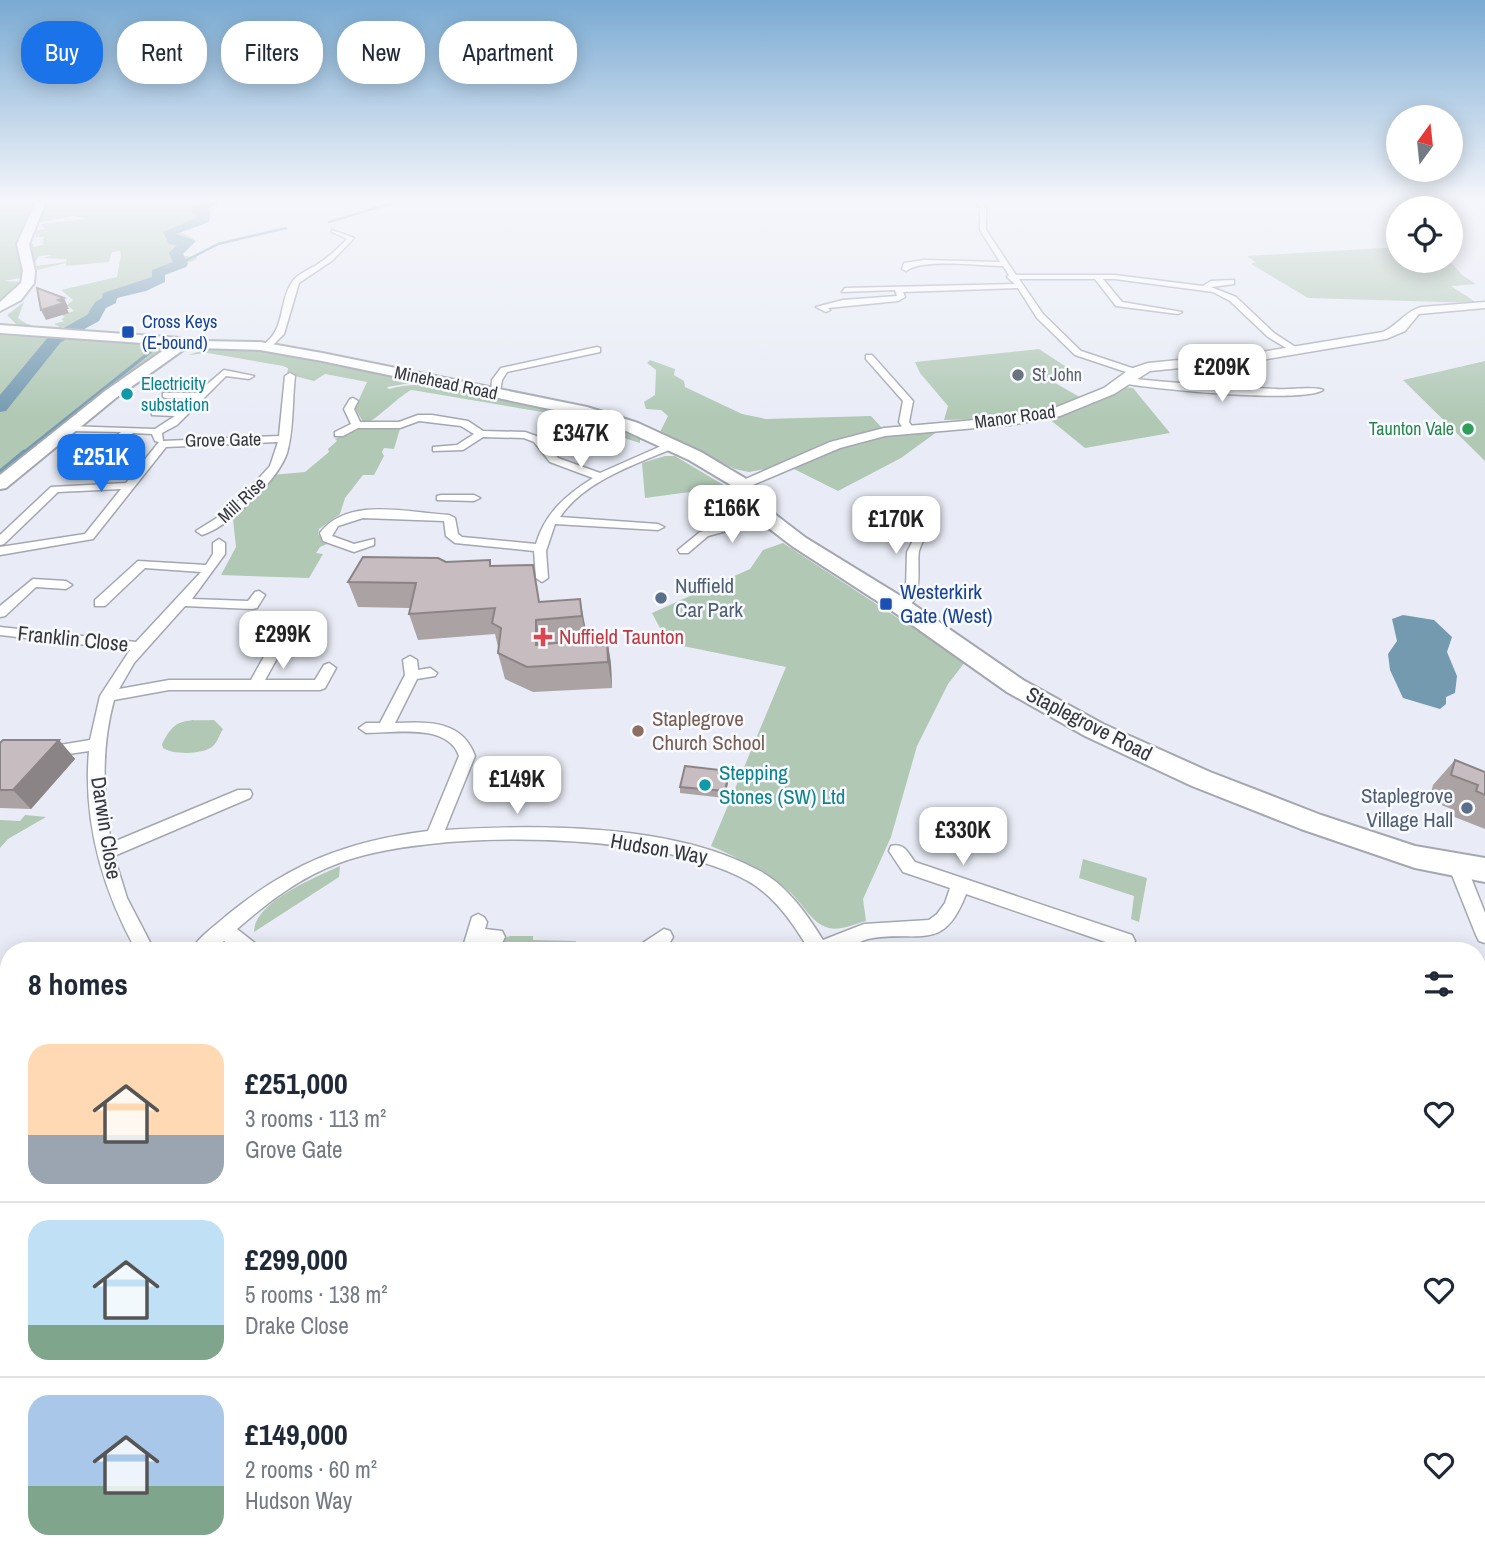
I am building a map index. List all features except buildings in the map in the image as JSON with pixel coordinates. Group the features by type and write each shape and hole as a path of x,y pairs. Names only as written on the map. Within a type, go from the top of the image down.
{"main road":[{"path":"2,308 19,295 29,279 27,272"},
{"name":"Minehead Road","path":"0,323 22,330"},
{"name":"Minehead Road","path":"0,329 263,347 587,412 671,445 742,484"},
{"name":"Minehead Road","path":"126,336 180,343 202,341"},
{"path":"144,372 202,341"},
{"path":"0,484 111,394 180,343"},
{"name":"Staplegrove Road","path":"742,484 767,517 900,605 1015,686 1094,730 1201,779 1311,822 1393,850 1485,870"}],"street":[{"path":"263,347 277,339 287,317 290,295 300,277 309,272"},
{"path":"1009,272 1040,316 1078,353 1130,376 1213,389 1297,393 1318,390"},
{"path":"1097,277 1119,306 1167,314 1178,312"},
{"path":"826,310 820,307 843,302 898,299 901,297 898,291 901,290 1097,277 1206,288 1233,299 1271,335 1296,350"},
{"path":"845,290 1015,282"},
{"path":"1206,288 1211,283 1231,282"},
{"name":"Manor Road","path":"742,484 845,442 908,428 1044,416 1109,391 1130,376 1157,365 1296,350 1393,332 1415,312 1424,309 1485,305"},
{"path":"496,395 497,380 504,370 597,350"},
{"path":"869,356 908,401 904,422 908,428"},
{"path":"214,370 249,376"},
{"name":"Grove Gate","path":"69,428 156,432 171,426 197,396 224,373"},
{"name":"Mill Rise","path":"202,530 218,524 261,485 275,467 283,439 290,379 305,380"},
{"path":"166,395 197,396"},
{"path":"335,410 351,405 356,425"},
{"name":"Grove Gate","path":"155,412 182,413"},
{"path":"340,434 356,425 400,425 418,418 432,418 464,424 481,434 532,437 554,460 600,477"},
{"path":"92,463 131,429"},
{"name":"Grove Gate","path":"156,432 163,444"},
{"path":"437,449 462,450 481,434"},
{"name":"Grove Gate","path":"0,551 89,537 126,486 163,444 283,439"},
{"path":"542,578 539,548 552,520 568,498 600,477 671,445"},
{"path":"0,541 55,489 126,486"},
{"path":"441,498 474,498"},
{"path":"457,498 449,518 452,536 459,540 539,548"},
{"path":"370,542 354,548 327,538 328,527 334,521 349,515 372,513 449,518"},
{"path":"684,550 704,534 767,517"},
{"path":"552,520 658,527"},
{"path":"900,605 909,600 913,591 913,549 923,531"},
{"name":"Darwin Close","path":"141,942 118,898 107,852 95,783 97,744 107,696 120,673 210,569 219,555 219,543"},
{"path":"351,562 354,548"},
{"path":"101,598 142,564 210,569"},
{"name":"Franklin Close","path":"0,613 26,583 66,585"},
{"path":"182,602 252,604"},
{"name":"Franklin Close","path":"2,634 141,647"},
{"path":"264,640 308,639"},
{"path":"255,685 280,640"},
{"path":"107,696 169,685 320,685 329,667"},
{"path":"386,729 411,668 430,674"},
{"path":"366,728 442,730 451,733 466,747 467,756 434,837"},
{"path":"35,751 68,750 97,744"},
{"path":"107,852 244,794"},
{"name":"Hudson Way","path":"209,942 281,885 335,857 365,847 434,837 483,835 583,838 659,845 709,856 753,875 779,896 814,942"},
{"path":"897,851 909,867 1126,941"},
{"path":"1457,866 1475,916 1485,935"},
{"path":"840,942 866,932 922,930 938,926 953,911 960,886"},
{"path":"223,929 240,942"},
{"path":"475,937 496,937"},
{"path":"658,942 664,937"}],"green space":[{"path":"0,272 24,272 25,277 4,281 24,282 0,303"},
{"path":"118,272 167,272 162,279 141,291 123,294 80,328 54,324 64,321 61,319 65,317 62,315 74,311 67,305 73,300 61,290 117,277"},
{"path":"1264,272 1460,273 1476,284 1451,286 1477,303 1308,298"},
{"path":"24,302 18,318 34,326 17,325 7,315"},
{"path":"0,335 157,342 163,350 107,392 98,393 102,395 0,478"},
{"path":"234,348 290,356 417,382 387,387 389,389 426,385 547,409 621,432 640,439 640,443 542,412 412,390 371,421 402,422 394,449 384,448 384,456 374,475 363,475 345,498 340,514 319,529 318,534 327,544 320,547 316,553 323,554 309,578 221,575 236,547 233,519 272,475 305,472 329,452 328,449 337,441 335,439 360,427 363,422 355,408 367,382 325,374 314,381 287,374 288,368 283,366 208,353 188,355 204,350"},
{"path":"1039,349 1068,368 1048,379 1085,400 1015,415 944,420 948,406 920,373 915,362"},
{"path":"650,360 675,369 674,375 684,381 685,387 742,414 766,419 871,416 882,428 841,438 766,469 749,472 735,469 660,432 668,416 661,410 646,409 644,402 655,395 656,370 647,363"},
{"name":"Taunton Vale","path":"1485,361 1485,461 1403,380"},
{"path":"1123,387 1133,388 1170,433 1085,448 1048,418 1065,414"},
{"path":"941,429 901,458 838,491 792,468 829,452 865,441"},
{"path":"675,456 727,487 645,498 642,463"},
{"path":"783,543 965,662 948,684 917,746 891,837 863,899 866,921 843,928 823,926 790,892 772,878 711,846 786,667 668,643 652,613 750,569 763,550"},
{"path":"214,720 223,729 210,748 189,753 163,748 162,744 167,735 177,724"},
{"path":"25,815 46,817 8,839 0,848 0,820 20,821"},
{"path":"1083,859 1147,878 1139,922 1131,919 1134,896 1079,878"},
{"path":"340,866 339,877 254,932 257,921 275,901 302,884"},
{"path":"510,936 533,936 533,940 576,941 576,942 497,942"}],"water":[{"path":"1403,615 1434,620 1452,637 1447,652 1457,676 1455,693 1446,697 1446,704 1440,709 1403,698 1390,670 1388,654 1397,641 1392,619"}],"waterway":[{"path":"0,407 55,339 93,318 100,305 111,300 108,296 141,288 160,279 157,273 160,272"},
{"path":"22,454 150,352 148,342"},
{"path":"0,472 24,452"}],"place":[{"name":"Cross Keys (E-bound)","path":"128,332"},
{"name":"St John","path":"1018,375"},
{"name":"Electricity substation","path":"127,394"},
{"name":"Taunton Vale","path":"1468,429"},
{"name":"Nuffield Car Park","path":"661,598"},
{"name":"Westerkirk Gate (West)","path":"886,604"},
{"name":"Nuffield Taunton","path":"543,637"},
{"name":"Staplegrove Church School","path":"638,731"},
{"name":"Stepping Stones (SW) Ltd","path":"705,785"},
{"name":"Staplegrove Village Hall","path":"1467,808"}]}
